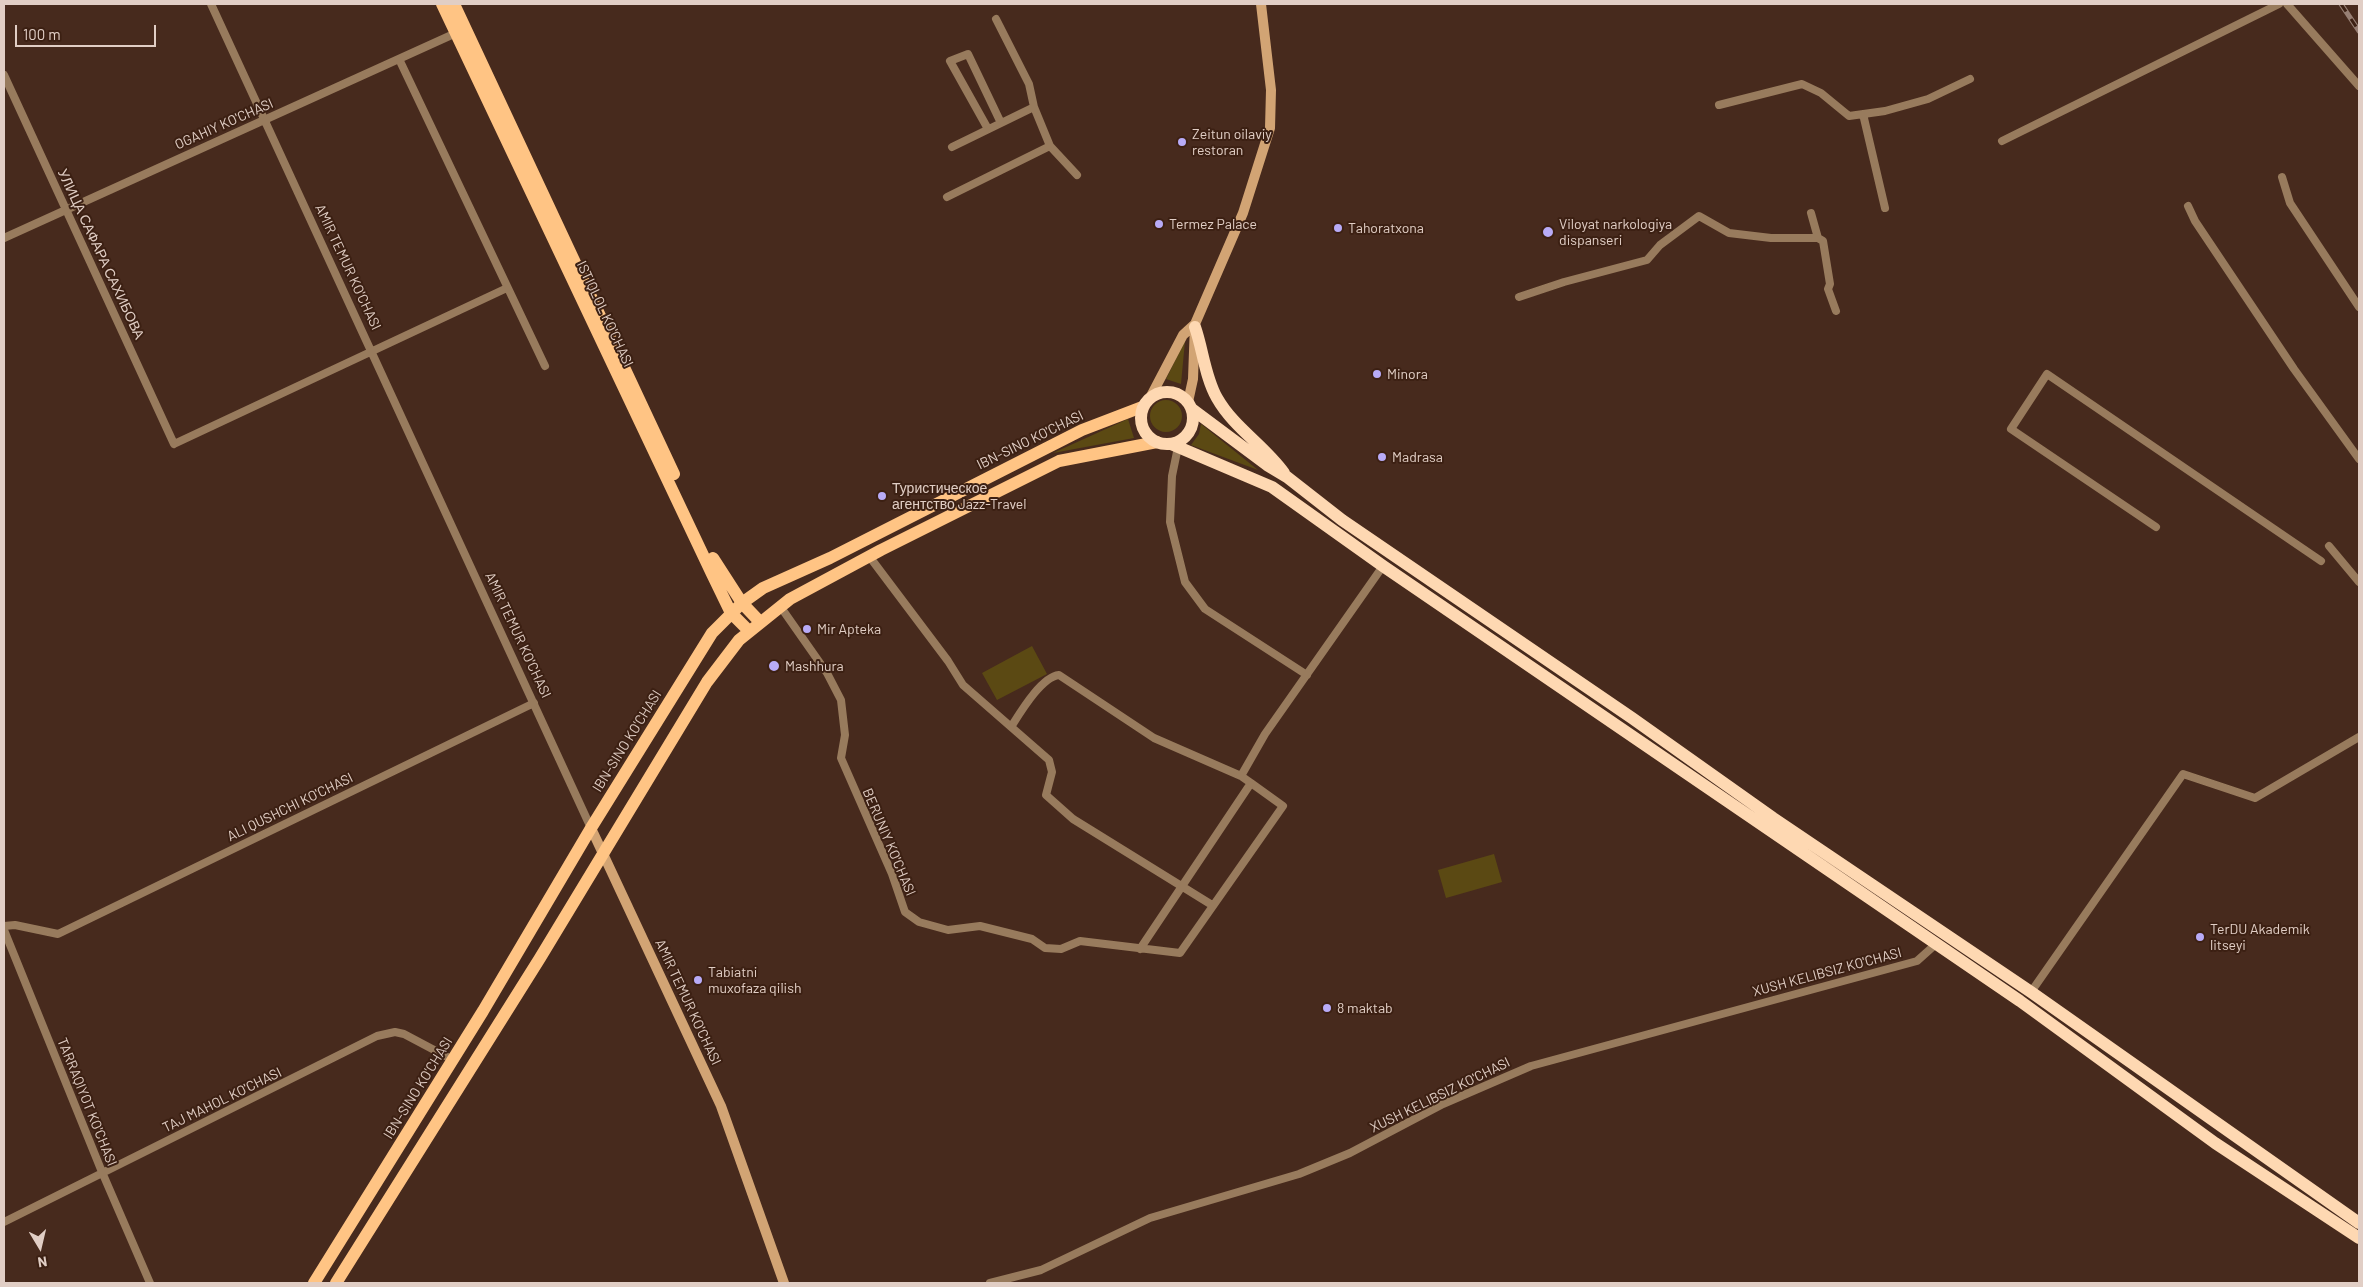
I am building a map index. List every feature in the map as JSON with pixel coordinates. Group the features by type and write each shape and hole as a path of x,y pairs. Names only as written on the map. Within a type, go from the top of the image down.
{"highway":[{"path":"1195,325 1217,397 1238,426 1275,460 1287,477"},
{"path":"2359,1223 2031,992 1773,818 1632,718 1350,525 1287,477 1267,465 1190,406 1180,395 1160,392 1151,396 1142,407 1140,417 1142,428 1148,437 1157,442 1174,445 1272,487 1383,566 2036,1012 2191,1126 2359,1238"},
{"path":"1174,445 1182,440 1189,431 1193,421 1190,406"},
{"path":"2191,1126 2201,1112"}],"main road":[{"name":"ISTIQLOL KO'CHASI","path":"442,4 731,613 749,630"},
{"name":"ISTIQLOL KO'CHASI","path":"454,4 719,570 742,603 760,622"},
{"path":"1190,406 1195,325 1243,213 1270,128 1271,90 1261,4"},
{"path":"1151,396 1183,335 1195,325"},
{"name":"IBN-SINO KO'CHASI","path":"314,1283 453,1060 591,828 712,633 742,603 763,588 830,558 1082,430 1142,407"},
{"path":"336,1283 604,854 708,682 739,640 749,630 790,599 869,556 1060,461 1157,442"},
{"name":"AMIR TEMUR KO'CHASI","path":"591,828 721,1106 784,1283"}],"street":[{"name":"AMIR TEMUR KO'CHASI","path":"211,4 591,828"},
{"path":"2002,141 2279,4"},
{"path":"2287,4 2359,86"},
{"path":"996,20 1029,84 1034,106 1050,146 1077,175"},
{"name":"OGAHIY KO'CHASI","path":"4,238 456,32"},
{"path":"988,129 950,61 968,54 1001,123"},
{"path":"399,59 545,366"},
{"name":"УЛИЦА САФАРА САХИБОВА","path":"4,75 174,444 372,352"},
{"path":"1719,105 1802,84 1821,93 1849,116 1886,111 1928,99 1970,79"},
{"path":"952,147 1034,106"},
{"path":"1863,114 1885,208"},
{"path":"947,197 1050,146"},
{"path":"2282,178 2290,203 2359,307"},
{"path":"2188,206 2195,221 2294,369 2359,459"},
{"path":"1811,213 1818,238"},
{"path":"1519,297 1564,282 1647,260 1660,245 1699,216 1729,234 1771,238 1818,238 1823,241 1830,284 1828,289 1836,311"},
{"path":"372,352 507,288"},
{"path":"2156,527 2011,429 2048,374 2321,561"},
{"path":"2059,382 2064,374"},
{"path":"1174,445 1170,522 1186,582 1205,609 1306,675"},
{"path":"2329,546 2359,582"},
{"path":"869,556 948,661 963,685 1050,760 1052,772 1046,795 1073,819 1212,906"},
{"path":"1241,776 1265,734 1383,566"},
{"name":"BERUNIY KO'CHASI","path":"780,606 827,672 841,700 845,734 841,758 892,874 905,912 919,922 948,930 980,926 1032,939 1045,948 1061,949 1080,941 1180,953 1282,806 1251,783"},
{"path":"1011,727 1030,698 1053,676 1059,675 1154,738 1241,776 1251,783 1140,949"},
{"name":"ALI QUSHCHI KO'CHASI","path":"4,928 15,925 58,934 534,703"},
{"path":"2031,992 2183,774 2256,798 2359,737"},
{"name":"TARRAQIYOT KO'CHASI","path":"4,928 102,1172 150,1283"},
{"name":"XUSH KELIBSIZ KO'CHASI","path":"990,1283 1041,1270 1150,1218 1299,1174 1350,1153 1443,1104 1531,1066 1917,961 1936,944"},
{"name":"TAJ MAHOL KO'CHASI","path":"4,1222 102,1172 228,1112 377,1036 394,1032 404,1034 453,1060"}],"shaded area":[{"path":"1185,341 1181,384 1166,379"},
{"path":"1166,400 1178,404 1182,416 1178,428 1166,432 1154,428 1150,416 1154,404"},
{"path":"1128,419 1134,438 1053,453"},
{"path":"1201,424 1258,470 1191,445 1199,434"},
{"path":"1032,646 1047,674 997,700 982,673"},
{"path":"1494,854 1502,882 1446,898 1438,870"}],"railway":[{"path":"2341,4 2359,31"}],"place":[{"name":"Zeitun oilaviy restoran","path":"1182,142"},
{"name":"Termez Palace","path":"1159,224"},
{"name":"Tahoratxona","path":"1338,228"},
{"name":"Viloyat narkologiya dispanseri","path":"1548,232"},
{"name":"Minora","path":"1377,374"},
{"name":"Madrasa","path":"1382,457"},
{"name":"Туристическое агентство Jazz-Travel","path":"882,496"},
{"name":"Mir Apteka","path":"807,629"},
{"name":"Mashhura","path":"774,666"},
{"name":"TerDU Akademik litseyi","path":"2200,937"},
{"name":"Tabiatni muxofaza qilish","path":"698,980"},
{"name":"8 maktab","path":"1327,1008"}]}
